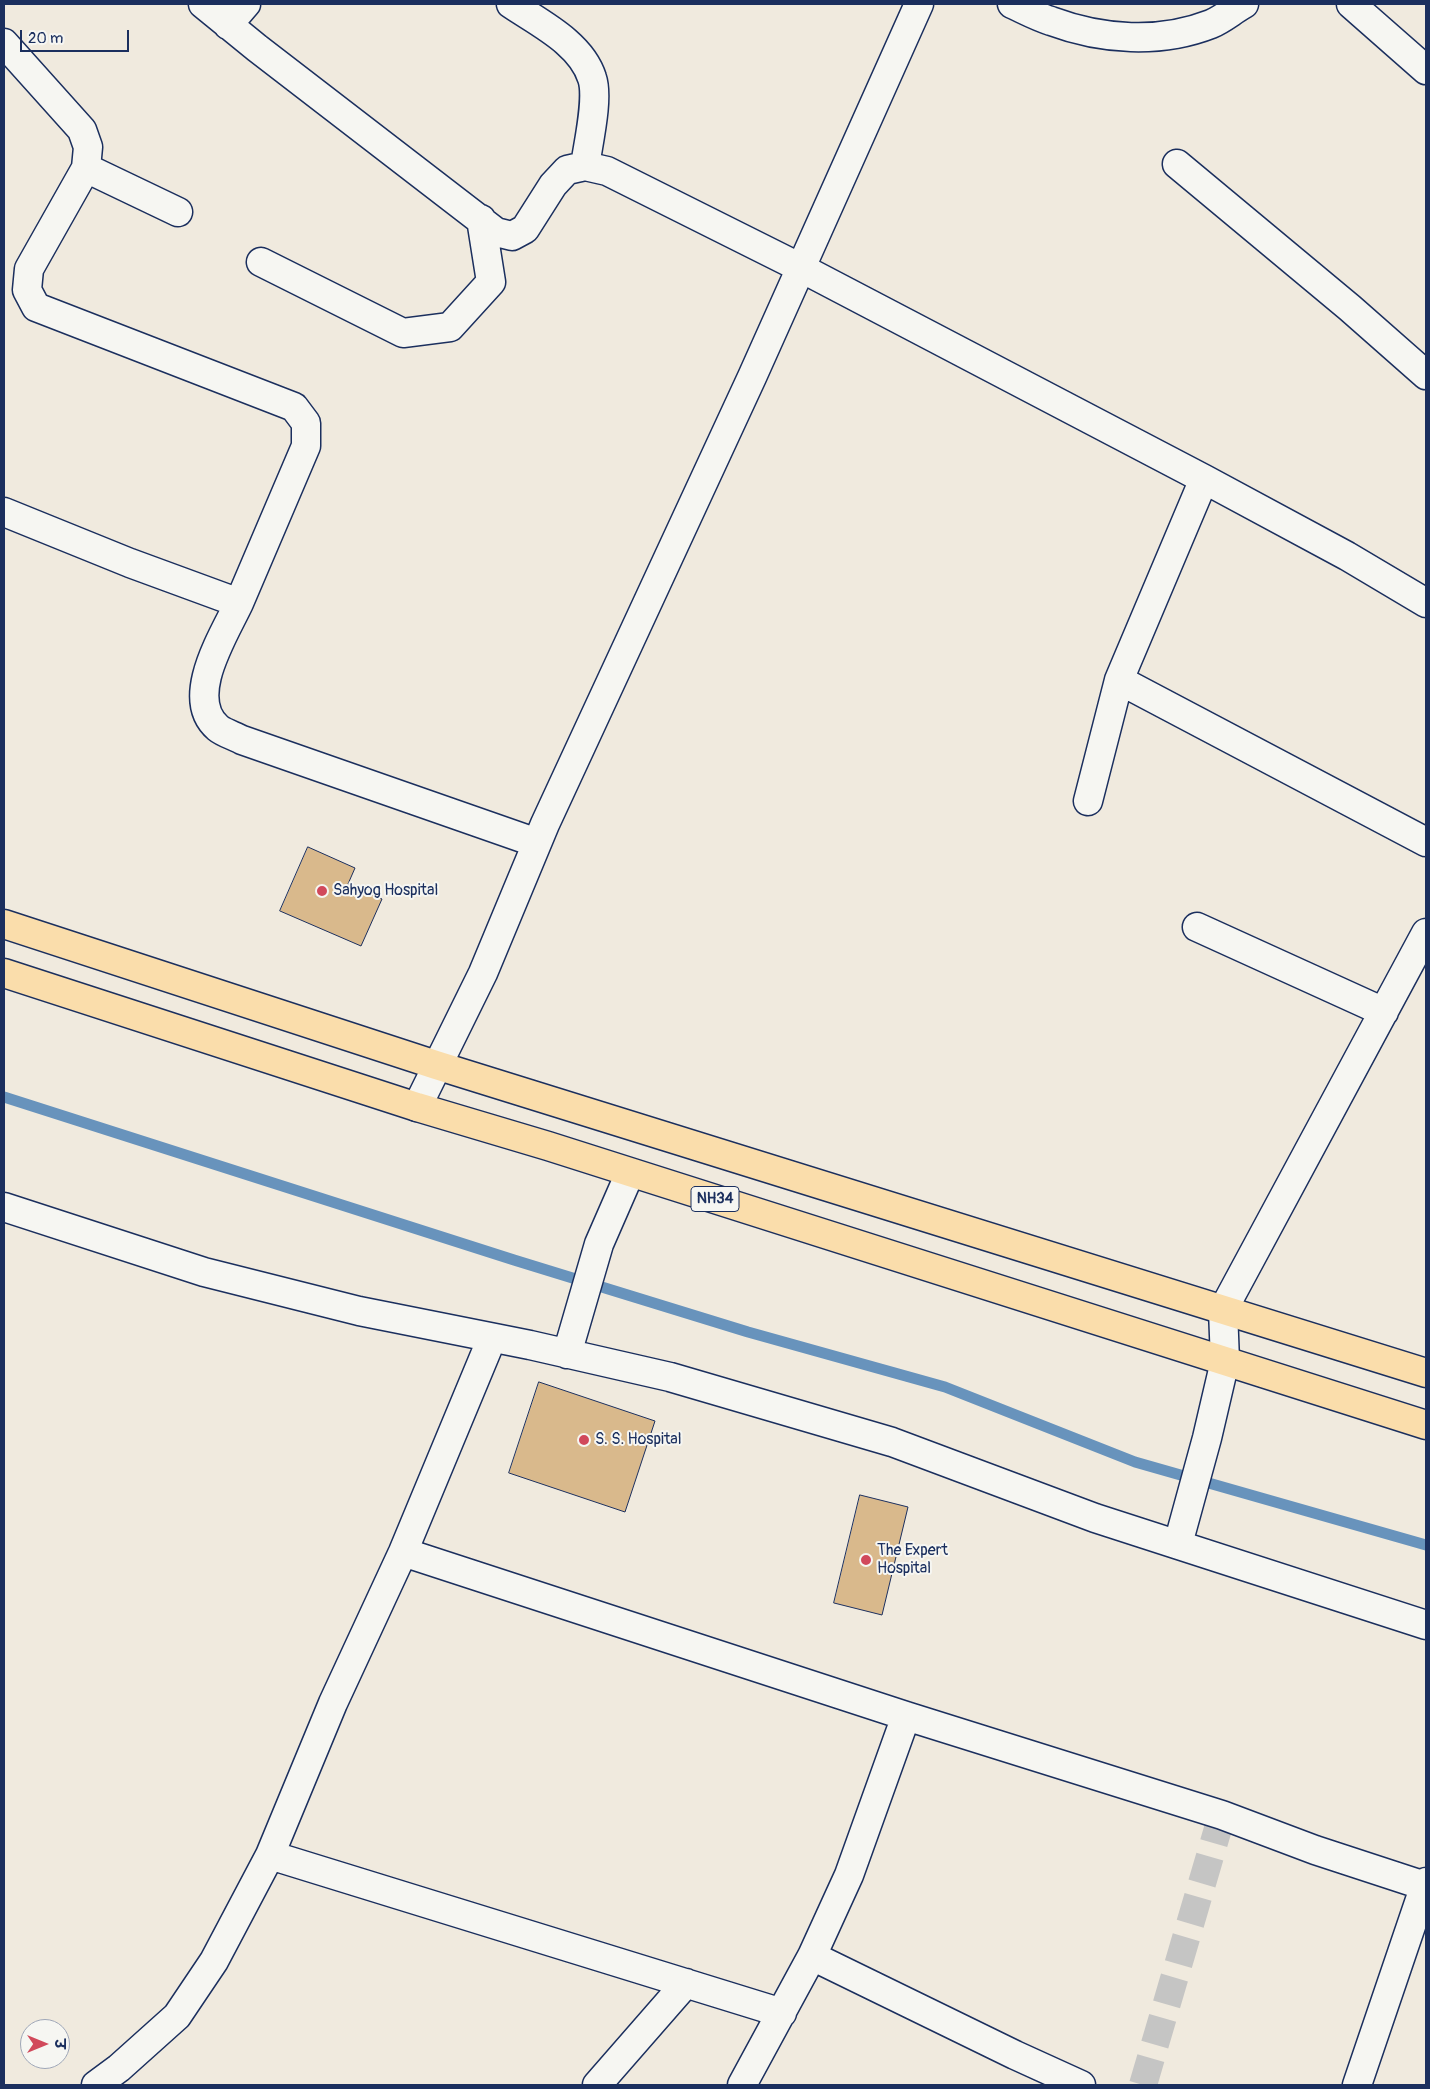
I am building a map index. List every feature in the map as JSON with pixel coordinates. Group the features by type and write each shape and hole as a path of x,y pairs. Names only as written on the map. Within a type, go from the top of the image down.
{"highway":[{"path":"4,924 436,1065 1426,1373"},
{"name":"NH34","path":"4,973 416,1107 548,1146 1426,1425"}],"street":[{"path":"203,4 496,232 512,236 525,229 553,185 568,170 585,166 606,171 801,268 1204,479 1347,556 1426,603"},
{"path":"228,25 246,4"},
{"path":"511,4 561,39 582,58 593,79 593,107 585,166"},
{"path":"416,1107 483,973 537,843 801,268 919,4"},
{"path":"1012,4 1050,21 1091,33 1136,38 1181,34 1213,23 1244,4"},
{"path":"1351,4 1426,70"},
{"path":"4,43 82,130 88,147 86,168 29,269 27,290 36,307 294,408 306,423 306,446 239,603 207,672 203,694 206,710 218,728 242,740 537,843"},
{"path":"1177,164 1343,302 1426,375"},
{"path":"86,168 178,212"},
{"path":"261,262 403,333 450,327 491,282 481,219"},
{"path":"1088,801 1119,680 1204,479"},
{"path":"4,512 130,563 239,603"},
{"path":"1119,680 1426,842"},
{"path":"1197,927 1384,1012"},
{"path":"1178,1544 1196,1481 1225,1361 1224,1310 1426,933"},
{"path":"568,1354 599,1244 630,1173"},
{"path":"4,1207 204,1272 359,1311 670,1377 892,1442 1095,1518 1426,1624"},
{"path":"96,2085 119,2068 177,2016 214,1961 270,1855 333,1703 403,1552 492,1338"},
{"path":"403,1552 906,1716 1213,1812 1315,1850 1426,1884 1357,2085"},
{"path":"742,2085 812,1956 849,1875 906,1716"},
{"path":"270,1855 782,2013"},
{"path":"812,1956 1081,2085"},
{"path":"597,2085 686,1983"}],"building":[{"path":"308,847 355,868 348,884 382,899 361,946 280,911"},
{"path":"539,1382 655,1421 625,1512 509,1473"},
{"path":"860,1495 908,1507 882,1615 834,1603"}],"waterway":[{"path":"4,1097 514,1260 748,1332 945,1387 1135,1462 1426,1545"}],"tunnel":[{"path":"1143,2085 1222,1815"}],"place":[{"name":"Sahyog Hospital","path":"322,891"},
{"name":"S. S. Hospital","path":"584,1440"},
{"name":"The Expert Hospital","path":"866,1560"}]}
